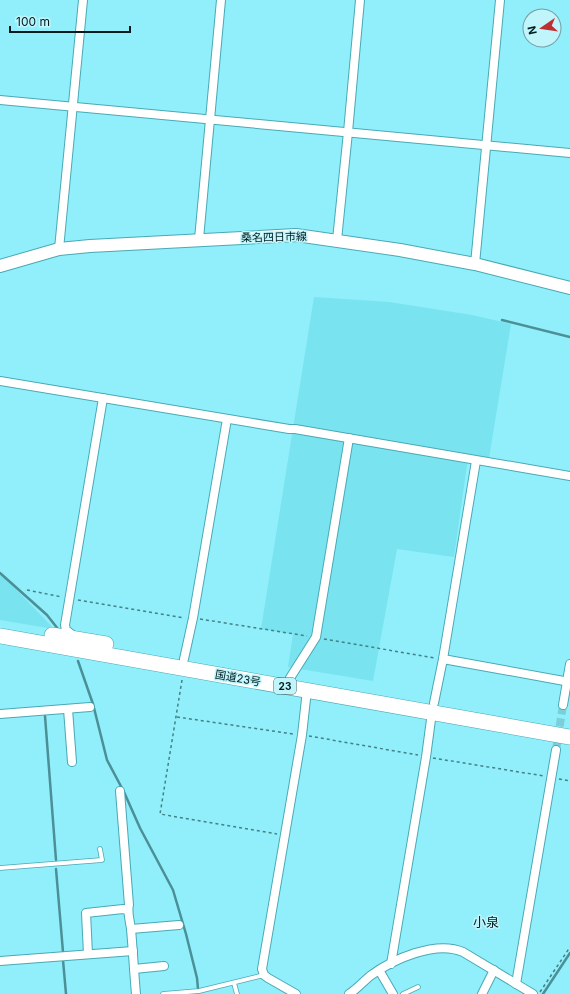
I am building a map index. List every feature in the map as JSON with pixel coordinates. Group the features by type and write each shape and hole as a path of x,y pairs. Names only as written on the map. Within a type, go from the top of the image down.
{"highway":[{"name":"国道23号","path":"0,627 78,639 184,664 307,690 570,727"},
{"name":"国道23号","path":"0,636 184,664 290,678 570,737"}],"main road":[{"name":"桑名四日市線","path":"0,266 59,249 198,239 296,235 400,250 475,264 570,288"}],"street":[{"path":"59,249 82,0"},
{"path":"198,239 221,0"},
{"path":"337,240 360,0"},
{"path":"475,264 500,0"},
{"path":"0,100 570,153"},
{"path":"0,381 570,476"},
{"path":"78,639 66,630 65,625 103,398"},
{"path":"184,664 227,418"},
{"path":"290,678 316,637 349,438"},
{"path":"391,964 433,707 443,659 476,461"},
{"path":"443,659 568,682"},
{"path":"562,706 568,682 570,664"},
{"path":"292,993 264,975 263,965 302,735 307,690"},
{"path":"0,714 90,707"},
{"path":"68,709 72,762"},
{"path":"516,984 556,750"},
{"path":"120,791 129,905 128,910 130,916 136,994"},
{"path":"88,954 86,913 124,909 128,910"},
{"path":"131,929 180,925"},
{"path":"350,994 370,976 391,964 416,953 446,948 463,952 533,994"},
{"path":"0,961 132,951"},
{"path":"134,969 164,966"},
{"path":"379,970 392,994"},
{"path":"482,994 494,970"}],"lane":[{"path":"0,868 102,860 100,849"},
{"path":"163,994 199,991 264,975"},
{"path":"234,982 237,994"},
{"path":"403,994 418,987"}],"path":[{"path":"27,590 69,599 316,637 443,659"},
{"path":"184,664 160,814 285,835"},
{"path":"176,717 302,735 570,781"},
{"path":"539,994 570,947"}],"shaded area":[{"path":"314,297 389,302 472,315 511,324 489,458 468,458 454,557 397,549 373,681 288,667 293,634 261,629"},
{"path":"0,575 8,581 54,629 0,620"}],"waterway":[{"path":"502,320 570,337"},
{"path":"0,573 47,615 58,629"},
{"path":"78,661 93,704 107,760 124,792 140,828 173,890 186,934 197,978 198,989"},
{"path":"45,716 56,860"},
{"path":"56,869 63,952"},
{"path":"543,994 570,953"},
{"path":"63,960 66,994"}],"tunnel":[{"path":"556,750 563,705"}],"district":[{"name":"小泉","path":"486,922"}]}
